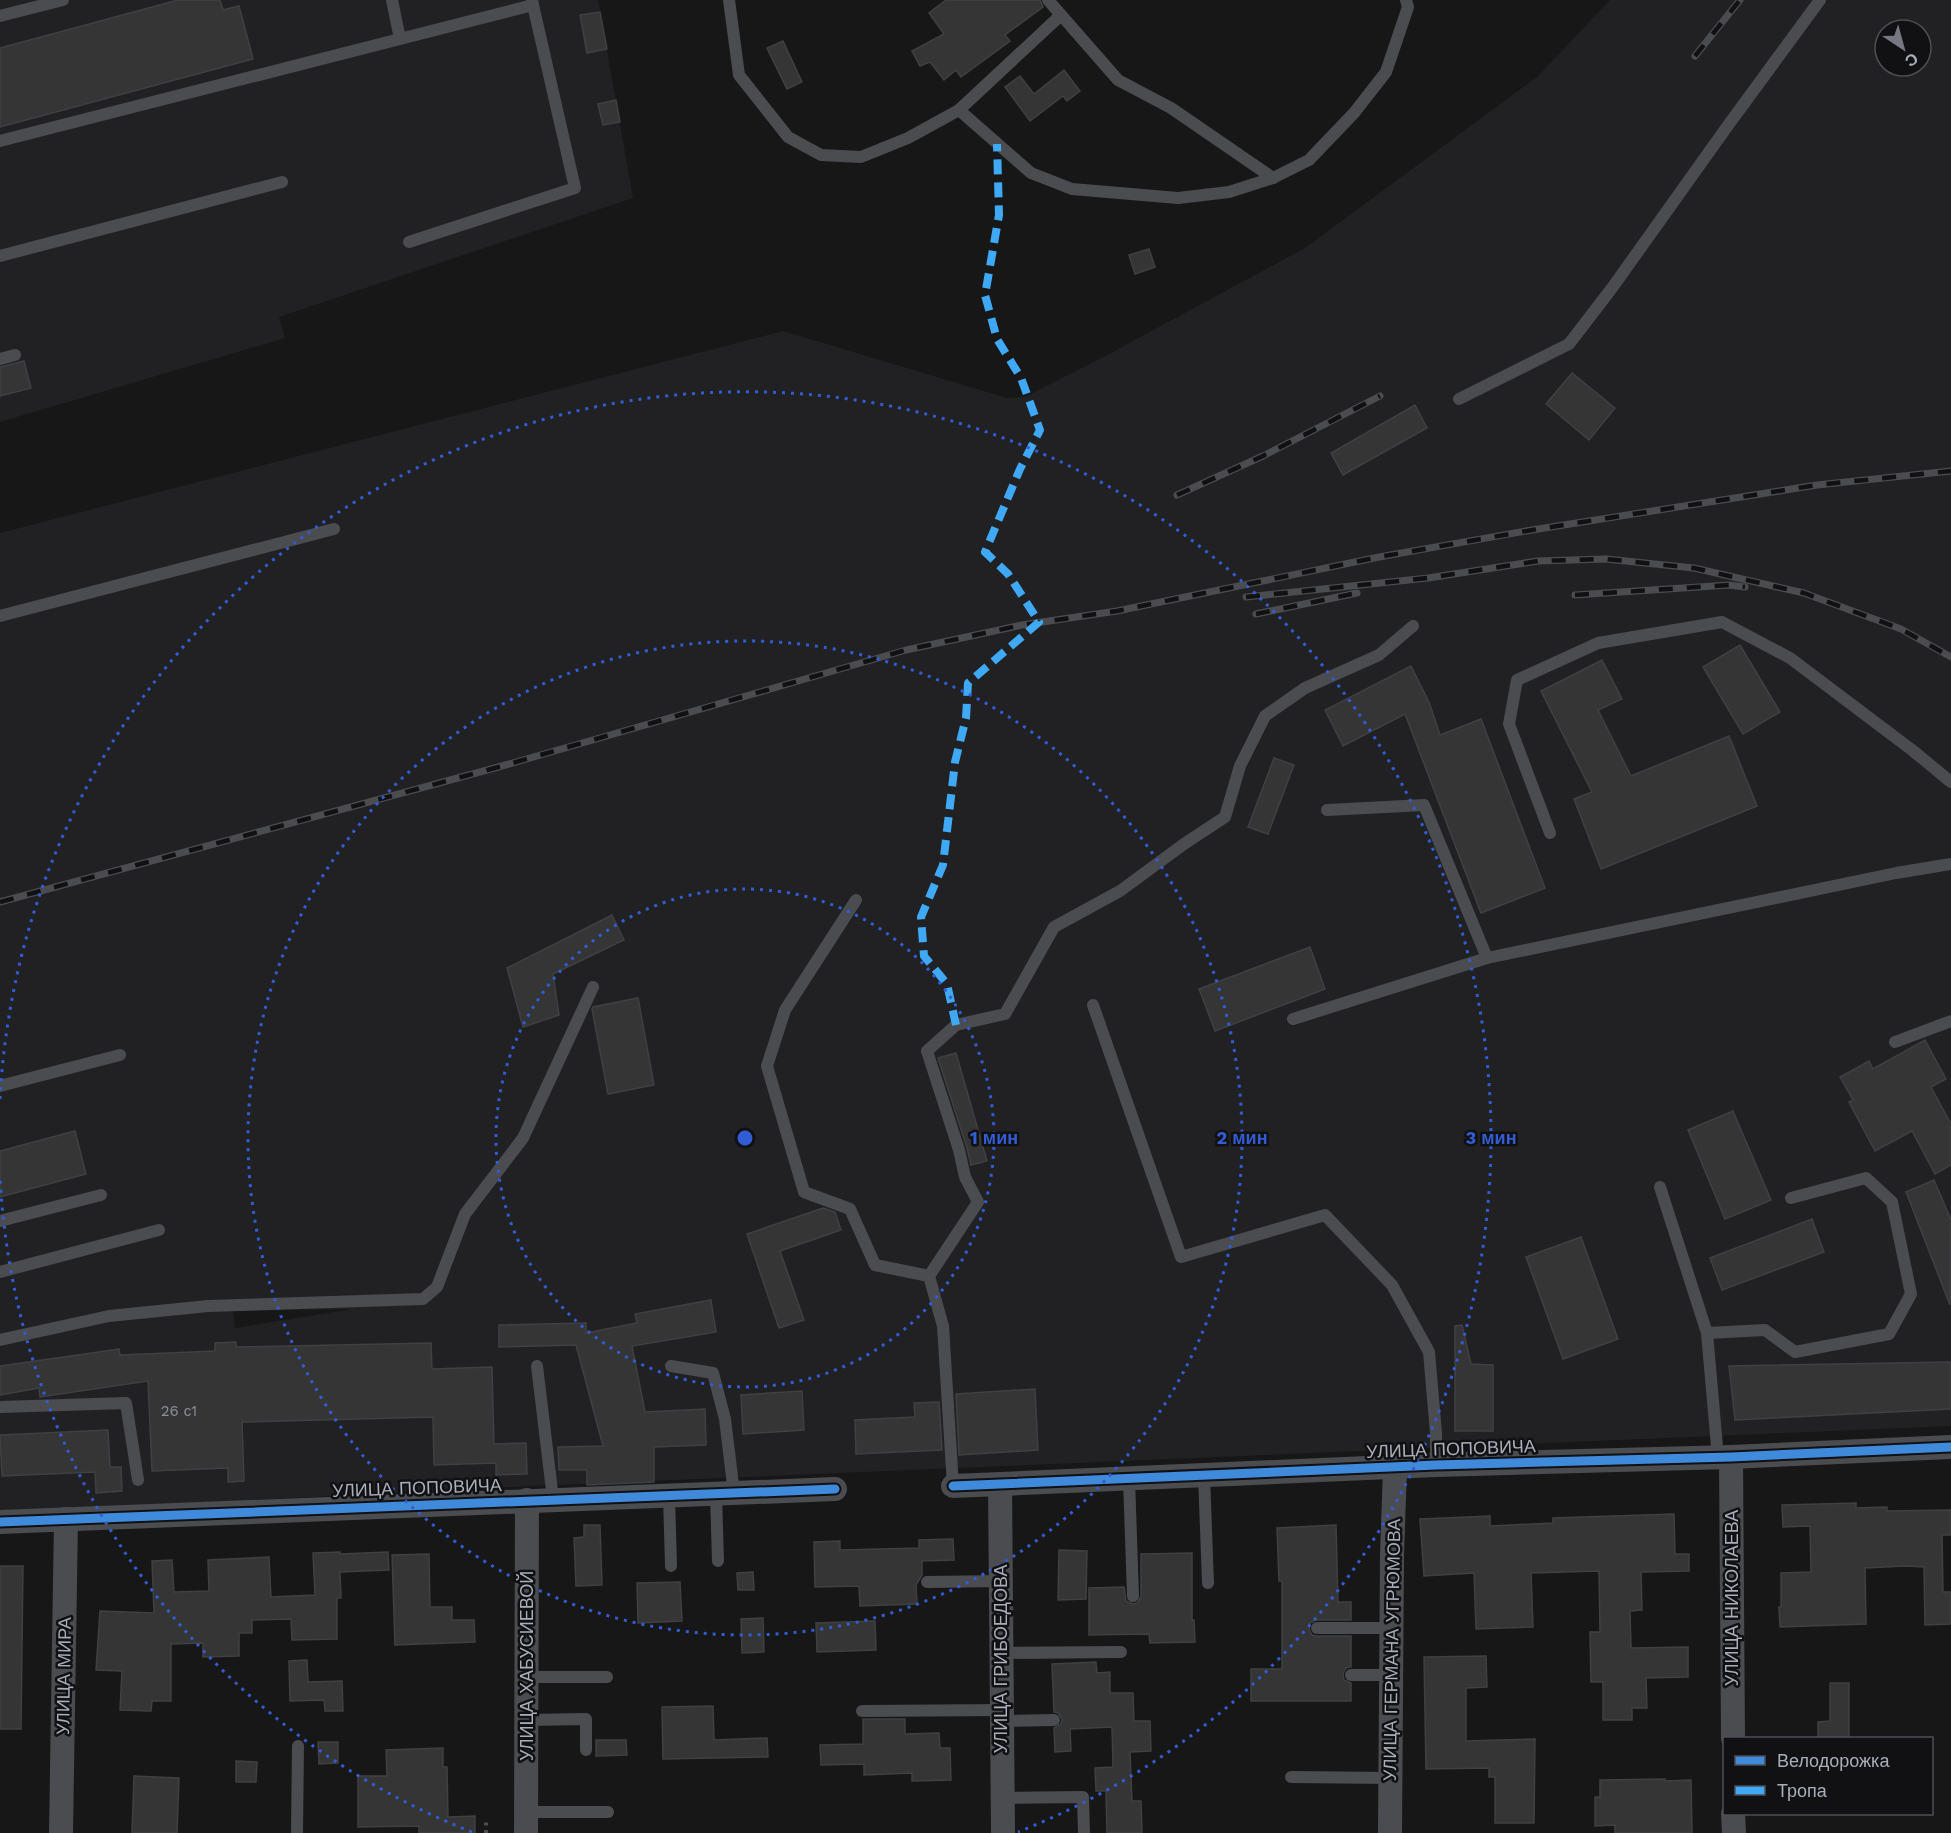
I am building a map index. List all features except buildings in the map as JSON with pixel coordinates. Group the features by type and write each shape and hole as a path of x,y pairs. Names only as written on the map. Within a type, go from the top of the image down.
{"street":[{"name":"УЛИЦА ПОПОВИЧА","path":"953,1486 1436,1465 1724,1458 1951,1447"},
{"name":"УЛИЦА НИКОЛАЕВА","path":"1724,1458 1733,1737"},
{"name":"УЛИЦА ГЕРМАНА УГРЮМОВА","path":"1390,1833 1391,1628 1395,1467"},
{"name":"УЛИЦА ГРИБОЕДОВА","path":"1000,1484 1003,1833"},
{"name":"УЛИЦА ПОПОВИЧА","path":"0,1522 835,1489"},
{"name":"УЛИЦА ХАБУСИЕВОЙ","path":"526,1823 527,1500"},
{"name":"УЛИЦА МИРА","path":"61,1833 66,1518"},
{"path":"1733,1815 1734,1833"}],"lane":[{"path":"0,16 63,0"},
{"path":"392,0 400,39"},
{"path":"729,0 739,75 788,137 822,154 861,157 908,138 959,110 1061,15"},
{"path":"1048,0 1118,80 1172,108 1274,178"},
{"path":"959,110 1031,173 1072,189 1178,198 1229,192 1274,178 1309,160 1354,113 1386,72 1408,7 1406,0"},
{"path":"1460,399 1569,344 1820,0"},
{"path":"0,141 532,3 575,188 409,242"},
{"path":"0,256 282,182"},
{"path":"0,359 15,355"},
{"path":"0,616 334,529"},
{"path":"1550,833 1509,724 1517,680 1598,643 1722,622 1790,658 1951,782"},
{"path":"928,1276 978,1202 965,1177 959,1150 927,1051 956,1025 1005,1014 1054,927 1120,891 1225,817 1240,766 1265,716 1305,688 1379,655 1413,626"},
{"path":"1327,810 1424,805 1487,958"},
{"path":"1293,1019 1487,958 1896,873 1951,864"},
{"path":"856,900 785,1010 767,1066 804,1192 850,1209 875,1266 928,1276"},
{"path":"0,1341 110,1316 208,1306 423,1299 437,1287 465,1214 523,1138 593,987"},
{"path":"1092,1005 1181,1257 1325,1215 1392,1285 1430,1352 1436,1465"},
{"path":"1895,1042 1951,1021"},
{"path":"0,1086 120,1055"},
{"path":"1707,1333 1765,1330 1795,1352 1889,1334 1911,1294 1892,1202 1866,1178 1791,1198"},
{"path":"1660,1187 1707,1333 1724,1458"},
{"path":"0,1221 101,1195"},
{"path":"0,1272 159,1230"},
{"path":"928,1276 943,1326 953,1486"},
{"path":"537,1366 553,1499"},
{"path":"671,1366 714,1373 725,1419 725,1494 718,1561"},
{"path":"0,1407 126,1403 138,1480"},
{"path":"1204,1475 1208,1582"},
{"path":"1129,1479 1133,1596"},
{"path":"669,1496 671,1566"},
{"path":"927,1582 1001,1581"},
{"path":"1317,1628 1391,1628"},
{"path":"1001,1653 1121,1652"},
{"path":"1351,1676 1391,1675"},
{"path":"527,1677 607,1677"},
{"path":"862,1712 1002,1715 1054,1720"},
{"path":"527,1720 586,1719 586,1750"},
{"path":"297,1833 298,1746"},
{"path":"1291,1777 1391,1778"},
{"path":"1003,1798 1083,1797 1084,1833"},
{"path":"526,1823 608,1812"}],"path":[{"path":"486,1819 486,1833"}],"shaded area":[{"path":"0,0 598,0 633,198 279,317 285,338 0,422"},
{"path":"1610,0 1951,0 1951,1426 531,1486 0,1513 0,1368 80,1354 0,1366 0,533 783,331 1007,398 1025,397 1305,248 1537,77","holes":["352,1309 235,1328 233,1311"]}],"railway":[{"path":"1695,56 1740,0"},
{"path":"1177,495 1263,456 1380,396"},
{"path":"0,902 502,766 906,650 1022,625 1117,611 1379,557 1532,530 1817,485 1951,471"},
{"path":"1246,597 1428,578 1538,561 1606,559 1694,568 1804,593 1901,629 1951,657"},
{"path":"1575,595 1729,585 1745,587"},
{"path":"1256,614 1357,593"}],"marked path":[{"path":"956,1025 947,984 924,956 921,917 943,865 955,762 966,718 968,683 1039,622 1008,574 985,552 1020,469 1040,430 1021,378 997,339 985,295 999,215 997,144"}],"cycle path":[{"path":"953,1486 1436,1465 1731,1457 1951,1447"},
{"path":"0,1522 835,1489"}]}
